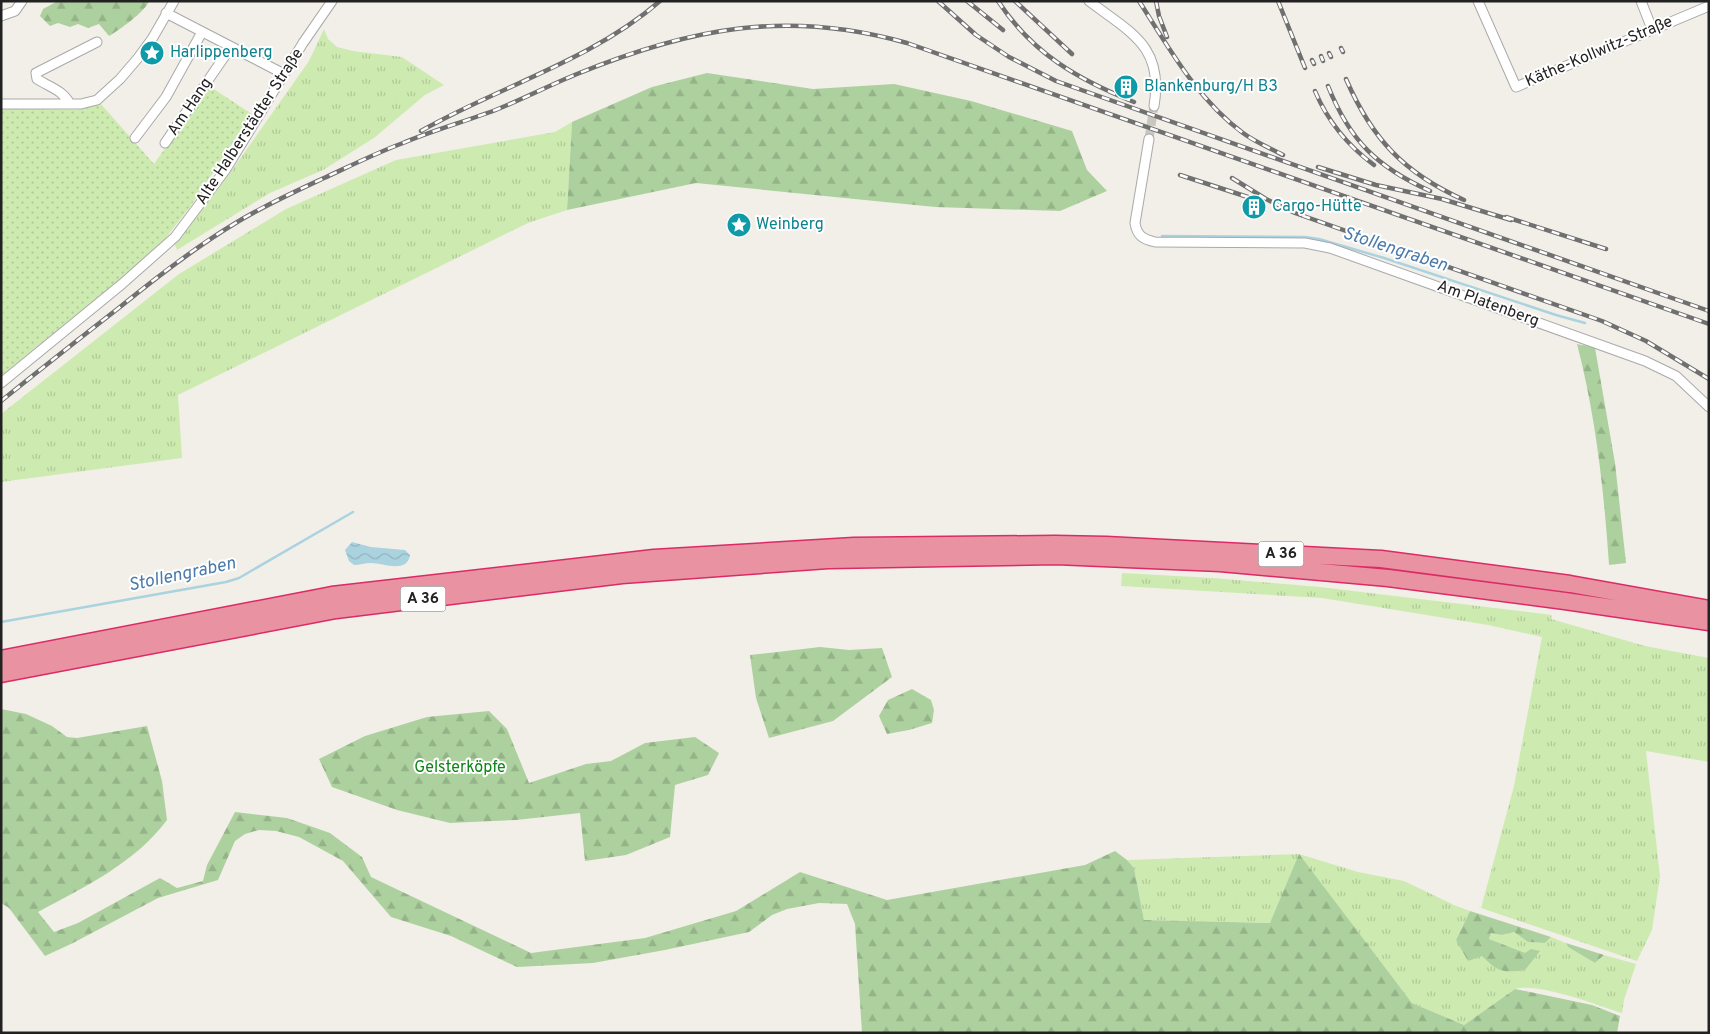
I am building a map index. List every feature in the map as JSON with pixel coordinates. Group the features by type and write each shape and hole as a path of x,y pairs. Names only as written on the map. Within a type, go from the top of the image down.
{"highway":[{"name":"A 36","path":"1,659 332,595 654,558 854,546 1098,545 1380,560 1570,584 1709,609"},
{"name":"A 36","path":"1,674 336,610 622,575 828,560 1056,556 1220,563 1388,578 1709,622"}],"street":[{"path":"1,16 15,11 22,1"},
{"path":"1,104 70,104 88,103 97,100 120,79 152,39 174,1"},
{"name":"Alte Halberstädter Straße","path":"1,383 122,284 175,237 226,169 284,74 332,1"},
{"path":"1089,1 1134,35 1147,49 1156,75 1157,88 1154,106"},
{"name":"Käthe-Kollwitz-Straße","path":"1478,1 1516,87 1709,6"},
{"path":"1641,1 1652,29"},
{"path":"166,13 284,74"},
{"name":"Am Hang","path":"135,138 166,97 202,32"},
{"path":"70,104 64,96 37,79 36,73 97,42"},
{"name":"Am Hang","path":"165,143 231,47"},
{"name":"Am Platenberg","path":"1149,139 1136,211 1136,230 1140,237 1155,242 1304,243 1330,248 1645,360 1676,376 1709,407"}],"green space":[{"path":"58,1 149,1 137,15 109,36 99,24 88,28 78,24 70,27 58,23 50,26 40,16 43,9"},
{"path":"324,29 328,39 337,47 353,51 402,57 444,85 425,95 374,138 323,170 270,193 177,250 175,245 230,173 309,61"},
{"path":"707,73 813,89 894,84 971,101 1072,131 1087,170 1107,191 1060,211 935,207 696,183 567,210 572,122 652,87"},
{"path":"209,86 252,114 192,204 158,248 1,376 1,108 76,110 100,103 154,164"},
{"path":"572,122 567,210 528,223 178,395 182,458 1,482 1,414 179,274 286,209 396,160 555,132"},
{"path":"1577,344 1595,348 1615,463 1626,563 1609,565 1598,454 1584,371"},
{"path":"1122,573 1320,587 1552,615 1551,619 1645,646 1709,658 1709,762 1646,751 1660,876 1652,930 1637,961 1481,908 1514,786 1542,637 1488,625 1322,598 1121,586"},
{"path":"820,647 849,650 882,648 892,677 833,721 769,738 756,698 750,655"},
{"path":"912,689 931,700 934,710 932,723 887,734 879,716 888,700"},
{"path":"1,709 26,714 52,726 67,737 77,738 147,726 162,781 167,820 154,836 124,862 90,884 38,912 54,932 78,923 160,878 177,888 203,881 207,865 235,812 287,818 330,833 362,857 371,877 531,953 645,938 736,911 800,872 887,900 1085,865 1115,851 1134,868 1144,920 1270,923 1299,854 1412,1003 1464,1025 1515,989 1592,1005 1620,1016 1617,1033 862,1033 855,924 847,904 819,903 787,909 772,915 749,932 665,950 593,963 517,967 451,936 391,917 343,861 299,837 276,831 259,830 245,834 235,841 218,880 158,898 45,956 9,908 1,903"},
{"name":"Gelsterköpfe","path":"489,711 507,729 529,783 586,764 611,761 645,743 695,737 719,753 708,775 675,785 670,837 626,855 585,861 580,813 516,820 450,823 397,810 332,787 319,759 365,736 427,717"},
{"path":"1299,854 1358,872 1404,881 1470,911 1456,940 1482,956 1525,954 1489,939 1491,932 1502,935 1514,932 1528,942 1545,943 1551,937 1566,943 1568,947 1595,963 1604,955 1636,964 1624,1000 1622,1013 1568,995 1525,988 1515,989 1464,1025 1412,1003 1299,855 1271,923 1144,920 1134,868 1127,860"},
{"path":"1470,911 1551,937 1545,943 1528,942 1514,932 1502,935 1491,933 1489,939 1525,953 1531,949 1540,951 1525,970 1501,970 1482,956 1468,961 1456,940"},
{"path":"1566,943 1604,955 1595,963 1568,947"}],"water":[{"path":"352,542 371,547 405,550 410,555 408,561 400,566 371,563 354,565 349,561 345,550"}],"waterway":[{"name":"Stollengraben","path":"1162,236 1305,237 1319,239 1585,323"},
{"name":"Stollengraben","path":"1,622 226,582 239,578 353,512"}],"tunnel":[{"path":"1149,139 1154,106"}],"railway":[{"path":"421,131 482,100 575,57 633,22 660,1"},
{"path":"938,1 976,35 1009,57 1056,81 1709,311"},
{"path":"967,1 1003,30"},
{"path":"998,1 1026,35 1057,62 1093,84 1134,102"},
{"path":"1015,1 1072,54"},
{"path":"1139,1 1185,72 1212,105 1243,133 1283,155"},
{"path":"1156,1 1159,16 1167,37"},
{"path":"1278,1 1305,68"},
{"path":"1,401 190,253 219,233 267,205 383,151 498,109 567,78 619,58 699,35 739,28 780,26 821,27 863,33 907,43 1709,324"},
{"path":"1341,48 1343,52"},
{"path":"1329,53 1331,57"},
{"path":"1321,56 1323,61"},
{"path":"1312,60 1314,64"},
{"path":"1346,79 1367,119 1392,152 1424,178 1464,200"},
{"path":"1328,86 1346,122 1367,150 1395,172 1430,191"},
{"path":"1315,91 1326,113 1339,132 1374,165"},
{"path":"1318,167 1376,185 1442,199 1511,220"},
{"path":"1180,175 1260,201"},
{"path":"1232,178 1266,199 1295,213 1602,321 1646,341 1709,379"},
{"path":"1506,217 1606,249"}],"place":[{"name":"Harlippenberg","path":"152,53"},
{"name":"Blankenburg/H B3","path":"1126,87"},
{"name":"Cargo-Hütte","path":"1254,207"},
{"name":"Weinberg","path":"739,225"}]}
